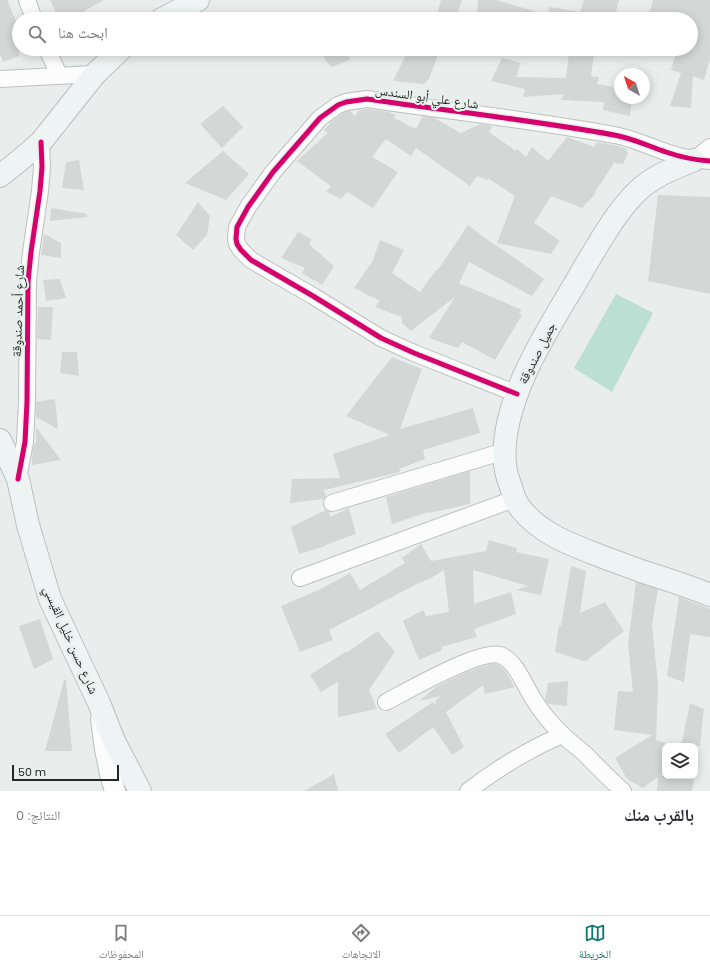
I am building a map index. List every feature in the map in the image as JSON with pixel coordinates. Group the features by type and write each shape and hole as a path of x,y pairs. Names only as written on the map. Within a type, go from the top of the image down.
{"main road":[{"path":"175,12 198,0"},
{"path":"0,176 41,142 95,74 114,56"},
{"name":"جميل صندوقة","path":"705,156 668,171 654,179 641,188 615,217 550,326 525,373 517,394 505,438 505,465 514,499 520,509 536,524 561,540 644,572 681,583 710,594"},
{"name":"شارع حسن خليل القيسي","path":"0,440 18,479 28,525 50,599 99,703 114,741 140,791"}],"street":[{"path":"27,0 31,12"},
{"path":"50,56 59,75"},
{"path":"0,79 95,74"},
{"name":"شارع علي أبو السندس","path":"517,394 414,353 381,338 252,260 237,244 237,227 248,207 272,172 320,118 338,105 346,102 367,99 550,124 616,135 666,152 705,156"},
{"name":"شارع أحمد صندوقة","path":"18,479 25,442 27,402 28,282 40,191 42,167 41,142"},
{"path":"332,503 505,451"},
{"path":"300,578 514,499"},
{"path":"386,702 463,662 486,656 500,655 511,662 516,668 533,700 550,722 562,735 577,747 623,791"},
{"name":"شارع حسن خليل القيسي","path":"99,703 105,749 115,791"},
{"path":"468,791 495,771 522,754 542,743 562,735"}],"green space":[{"path":"616,294 653,313 612,392 574,368"}],"building":[{"path":"0,0 7,0 12,12 12,56 19,56 3,62 0,54"},
{"path":"50,0 104,0 84,12 56,12"},
{"path":"441,0 462,0 458,12 438,12"},
{"path":"478,0 496,0 537,12 477,12"},
{"path":"584,0 619,0 616,12 580,12"},
{"path":"653,0 710,0 710,59 704,80 693,76 691,108 670,106 681,73 671,70 675,56 698,56 698,12 650,12"},
{"path":"550,7 580,12 548,12"},
{"path":"323,56 348,56 350,60 331,67"},
{"path":"406,56 437,56 429,79 424,84 393,81"},
{"path":"569,56 594,56 591,76 599,77 597,84 614,87 614,104 631,104 630,116 603,110 604,102 561,100 564,94 523,97 525,89 491,81 502,58 521,63 516,77 566,78"},
{"path":"223,106 243,127 222,148 200,124"},
{"path":"367,109 389,112 396,115 394,118 416,129 423,116 437,118 436,119 461,133 480,124 492,126 489,132 516,151 517,149 526,157 532,147 548,161 567,137 594,147 597,142 618,146 625,148 628,153 623,164 614,163 595,192 596,193 582,208 551,196 534,223 560,241 551,254 497,243 515,196 488,178 487,180 477,176 470,186 416,148 411,156 386,139 372,157 398,172 373,208 347,192 341,199 326,192 331,186 297,161 328,133 324,130 332,121 348,111 355,116 359,110"},
{"path":"223,151 249,174 226,200 185,183"},
{"path":"79,160 84,190 62,188 66,162"},
{"path":"658,195 710,197 710,294 648,281"},
{"path":"198,202 210,216 207,235 193,250 176,235"},
{"path":"51,208 87,214 87,217 50,221"},
{"path":"468,225 544,279 532,296 469,262 459,283 522,310 519,313 522,315 495,360 462,342 458,348 429,338 455,297 411,331 402,323 402,317 375,307 380,301 354,288 373,260 380,240 404,250 392,273 420,292 436,270 437,271"},
{"path":"298,232 312,239 309,244 334,266 322,285 302,273 305,268 281,258"},
{"path":"44,234 61,243 61,258 41,255"},
{"path":"60,279 66,298 46,301 43,280"},
{"path":"38,307 53,307 51,340 37,339"},
{"path":"62,352 77,352 79,376 60,373"},
{"path":"392,357 422,369 400,429 473,408 480,433 423,450 425,459 399,469 400,472 324,490 326,496 324,499 290,503 292,479 340,478 333,454 390,435 346,416"},
{"path":"55,399 58,429 36,417 36,402"},
{"path":"36,427 61,460 32,465 34,444 36,443"},
{"path":"470,471 470,504 429,512 392,524 386,497"},
{"path":"349,508 356,534 299,554 291,527 326,510 329,512 330,517"},
{"path":"489,540 517,548 516,552 549,559 541,595 516,590 528,586 473,570 474,604 511,592 516,614 474,629 477,637 441,647 442,650 419,660 403,621 423,610 426,616 449,612 444,570 329,630 333,640 300,652 281,606 323,588 350,573 360,590 405,563 402,558 421,544 431,561 486,551"},
{"path":"571,566 586,571 580,613 605,602 624,631 586,661 555,652"},
{"path":"636,582 658,589 652,625 658,685 656,740 665,743 662,743 662,774 660,776 662,776 662,779 694,779 692,791 657,791 658,777 643,788 627,779 615,758 652,735 614,730 618,691 633,692 628,644"},
{"path":"679,597 710,609 710,637 690,634 684,682 667,676"},
{"path":"40,619 53,659 34,669 19,626"},
{"path":"378,631 395,652 369,690 377,709 338,717 338,682 321,692 310,675"},
{"path":"491,664 498,664 504,669 515,687 485,694 483,685 446,712 464,747 452,755 433,727 399,753 385,734 433,702 437,706 435,701 441,696 419,701 436,687 464,673"},
{"path":"64,680 66,680 72,751 45,751"},
{"path":"568,681 567,706 548,704 545,700 548,683"},
{"path":"690,703 704,709 700,746 698,746 698,743 682,743"},
{"path":"334,774 338,791 304,791"}],"cycle path":[{"path":"517,394 414,353 381,338 251,260 237,244 237,227 248,207 273,172 320,118 338,105 346,102 367,99 521,120 621,136 659,150 693,159 710,161"},
{"path":"18,479 25,442 27,402 28,282 40,191 42,167 41,142"}]}
